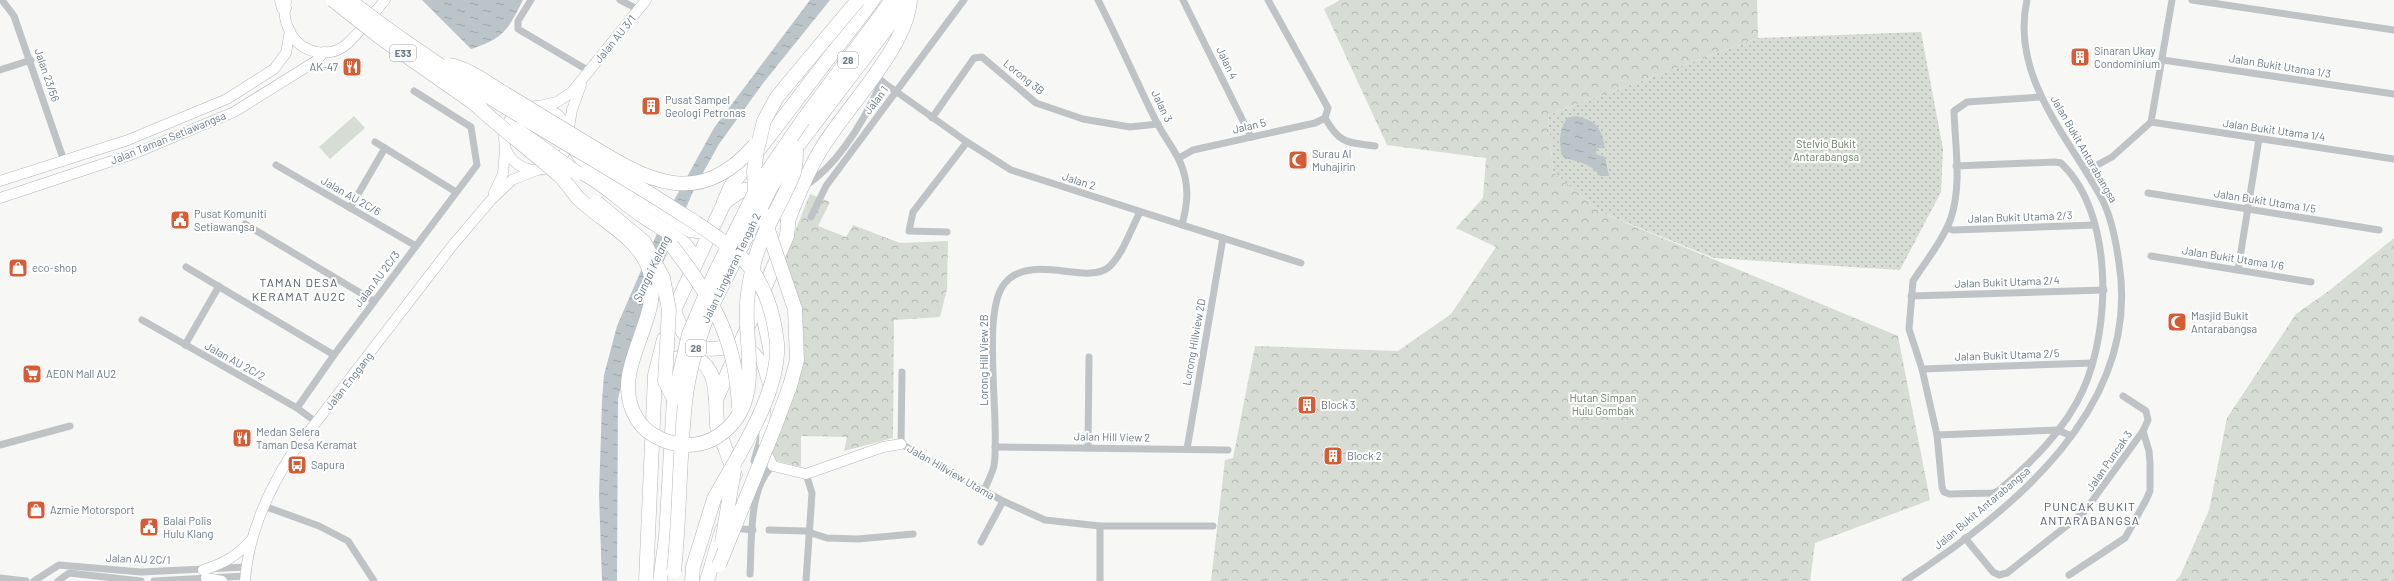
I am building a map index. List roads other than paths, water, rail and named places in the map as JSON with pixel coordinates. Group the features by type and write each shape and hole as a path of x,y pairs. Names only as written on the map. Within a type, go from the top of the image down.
{"highway":[{"name":"E33","path":"333,0 381,38 474,104"},
{"path":"349,0 434,63 490,99 635,185 727,244 745,261 759,283 769,302 777,344 774,375 766,399 714,499 693,567 692,581"},
{"path":"712,581 774,429 790,386 797,360 794,309 755,192 754,171 764,121 777,98 858,0"},
{"path":"646,581 655,375 661,347 674,310 731,186 873,0"},
{"name":"Jalan Lingkaran Tengah 2","path":"667,576 666,537 674,399 689,334 715,273 759,184 803,120 892,0"},
{"path":"716,400 738,345 786,236 788,221 801,189 820,151 878,78 909,14 909,0"},
{"name":"Jalan Lingkaran Tengah 2","path":"667,576 685,403 698,342 708,314 767,194 796,148 909,0"},
{"path":"434,63 457,66 622,165 665,183 684,184 724,174 741,162 791,107"},
{"path":"474,104 500,128 562,178 613,214 644,242 664,278 667,293 669,310 665,381 674,399"},
{"path":"474,104 512,126 656,230 688,267 710,300 723,324 732,353 738,388 740,420 735,464 718,565"},
{"path":"568,135 585,163 648,203 686,236 690,251 696,262"},
{"path":"771,135 770,153 772,159 784,165 793,164 820,151"},
{"path":"562,178 578,198 631,242 647,264 653,293 651,309 632,359 628,378 630,402 637,419 658,438 676,444 701,444 713,440 726,431 733,424 745,404 750,385 747,302 753,265 760,243 794,174 796,148"},
{"path":"542,169 572,168 587,176 640,215 686,236 711,229"},
{"path":"724,203 740,192 750,189 763,191 776,198 788,221"},
{"path":"674,310 684,336 692,344 706,349 738,345"},
{"path":"655,375 666,362 676,357 688,357 699,361 711,373 716,400 717,426 736,478 732,500 722,527 707,581"}],"main road":[{"path":"284,2 286,23 301,46 308,50 324,52 337,50 347,44 385,0"},
{"name":"Jalan AU 3/1","path":"537,106 556,102 572,92 646,0"},
{"name":"Jalan Taman Setiawangsa","path":"0,181 128,140 227,99 278,65 286,53 290,31"},
{"name":"Jalan Taman Setiawangsa","path":"0,198 133,154 234,112 316,61 324,52"},
{"name":"Jalan AU 3/1","path":"568,135 572,110 586,75"},
{"path":"537,106 554,112 561,118 568,135 566,151 561,159 542,169 518,165 510,157 505,148 504,138 510,119 518,112 537,106"},
{"name":"Jalan Enggang","path":"491,200 503,174 505,148"},
{"name":"Jalan Enggang","path":"245,575 252,539 275,480 316,422 452,246 491,200 512,180 542,169"},
{"path":"758,302 768,347 769,387 763,431 764,448 773,466 806,474"},
{"path":"738,345 756,352 761,358 769,387"},
{"name":"Jalan Hillview Utama","path":"806,474 883,447 901,444"},
{"path":"204,574 239,552 252,539"},
{"path":"204,574 222,581"}],"street":[{"name":"Jalan 23/56","path":"2,0 14,16 64,161"},
{"path":"531,0 518,21 518,29 586,75"},
{"path":"620,0 639,10"},
{"name":"Jalan 1","path":"810,217 826,186 964,0"},
{"name":"Jalan 3","path":"1098,0 1158,124 1179,158 1185,177 1187,204 1182,225"},
{"name":"Jalan 4","path":"1183,0 1251,137"},
{"path":"1268,0 1328,108 1325,118 1335,135 1342,140 1375,146"},
{"name":"Jalan Bukit Antarabangsa","path":"1905,581 1965,538 2021,493 2044,470 2071,436 2103,386 2110,366 2120,322 2122,289 2111,220 2103,200 2058,129 2041,97 2026,52 2024,30 2027,0"},
{"path":"2086,171 2112,157 2151,122 2163,60 2172,0"},
{"path":"2192,0 2394,30"},
{"name":"Lorong 3B","path":"932,118 974,58 977,56 982,57 1036,103 1083,119 1130,127 1158,124"},
{"path":"0,70 30,60"},
{"name":"Jalan Bukit Utama 1/3","path":"2163,60 2394,94"},
{"path":"776,198 789,195 819,177 846,142 872,103 878,78"},
{"name":"Jalan 2","path":"878,78 966,142 1011,170 1301,263"},
{"name":"Jalan AU 2C/3","path":"297,408 374,301 477,165 470,127 414,91"},
{"path":"1956,166 2061,163 2087,202 2101,257 2104,290 2101,326 2092,363 2083,390 2058,430 2029,464 1998,491 1993,493 1948,494 1944,492 1937,434 1922,369 1909,329 1911,296 1913,281 1947,228 1954,199 1956,166 1954,110 1967,102 2041,97"},
{"name":"Jalan 5","path":"1179,158 1194,150 1315,123 1325,118"},
{"name":"Jalan Bukit Utama 1/4","path":"2151,122 2394,159"},
{"path":"2238,270 2259,139"},
{"path":"375,142 456,192"},
{"path":"947,232 909,231 913,212 966,142"},
{"path":"350,208 386,148"},
{"name":"Jalan AU 2C/6","path":"276,165 416,246"},
{"name":"Jalan Bukit Utama 1/5","path":"2148,193 2379,230"},
{"name":"Lorong Hill View 2B","path":"984,491 994,466 993,318 998,293 1005,283 1015,275 1035,268 1098,272 1108,268 1116,260 1140,212"},
{"path":"244,224 374,301"},
{"name":"Jalan Bukit Utama 2/3","path":"1947,228 1953,230 2094,225"},
{"name":"Lorong Hillview 2D","path":"1187,449 1223,238"},
{"name":"Jalan Bukit Utama 1/6","path":"2151,256 2311,282"},
{"path":"186,267 334,355"},
{"path":"185,345 219,286"},
{"name":"Jalan Bukit Utama 2/4","path":"1911,296 2104,290"},
{"name":"Jalan AU 2C/2","path":"142,320 297,408 316,422"},
{"path":"1088,448 1089,357"},
{"name":"Jalan Bukit Utama 2/5","path":"1922,369 2092,363"},
{"path":"901,444 902,372"},
{"name":"Jalan Puncak 3","path":"1965,538 1993,572 1999,575 2007,573 2084,512 2098,495 2143,431 2148,420 2146,411 2123,396"},
{"path":"0,446 70,426"},
{"path":"1937,434 2058,430 2071,436"},
{"path":"750,574 754,507 753,467 763,431"},
{"path":"2069,575 2125,538 2146,500 2150,491 2150,463 2149,451 2143,431"},
{"name":"Jalan Hillview Utama","path":"901,444 1003,502 1045,520 1100,526 1213,526"},
{"name":"Jalan Hill View 2","path":"995,447 1228,450"},
{"path":"754,507 761,480 773,466"},
{"path":"806,474 812,493 806,581"},
{"path":"981,542 1003,502"},
{"path":"264,506 319,526 348,541 374,581"},
{"path":"1100,526 1100,581"},
{"path":"722,527 753,530"},
{"path":"769,530 804,531 809,534 827,538 858,539 913,534"},
{"name":"Jalan AU 2C/1","path":"34,581 59,565 141,572 245,575"},
{"name":"Jalan AU 2C/1","path":"58,581 63,576 76,573 141,581"},
{"name":"Jalan AU 2C/1","path":"154,581 204,574"},
{"path":"0,578 26,581"}],"water":[{"path":"422,0 523,0 504,31 491,41 471,49"},
{"name":"Sungai Kelang","path":"810,0 830,0 764,82 719,144 694,189 634,332 618,399 617,581 602,581 599,495 602,401 604,375 617,326 662,222 714,128"},
{"path":"1576,116 1589,120 1600,130 1605,148 1597,148 1596,154 1605,157 1609,176 1600,176 1592,168 1563,157 1560,147 1562,127 1567,118"}],"place":[{"name":"Sinaran Ukay Condominium","path":"2080,57"},
{"name":"AK-47","path":"352,67"},
{"name":"Pusat Sampel Geologi Petronas","path":"651,106"},
{"name":"Surau Al Muhajirin","path":"1298,160"},
{"name":"Pusat Komuniti Setiawangsa","path":"180,220"},
{"name":"eco-shop","path":"18,268"},
{"name":"Masjid Bukit Antarabangsa","path":"2177,322"},
{"name":"AEON Mall AU2","path":"32,374"},
{"name":"Block 3","path":"1307,405"},
{"name":"Medan Selera Taman Desa Keramat","path":"242,438"},
{"name":"Block 2","path":"1333,456"},
{"name":"Sapura","path":"297,465"},
{"name":"Azmie Motorsport","path":"36,510"},
{"name":"Balai Polis Hulu Klang","path":"149,527"}],"district":[{"name":"TAMAN DESA KERAMAT AU2C","path":"299,290"},
{"name":"PUNCAK BUKIT ANTARABANGSA","path":"2090,514"}],"park label":[{"name":"Stelvio Bukit Antarabangsa","path":"1826,150"},
{"name":"Hutan Simpan Hulu Gombak","path":"1603,404"}]}
